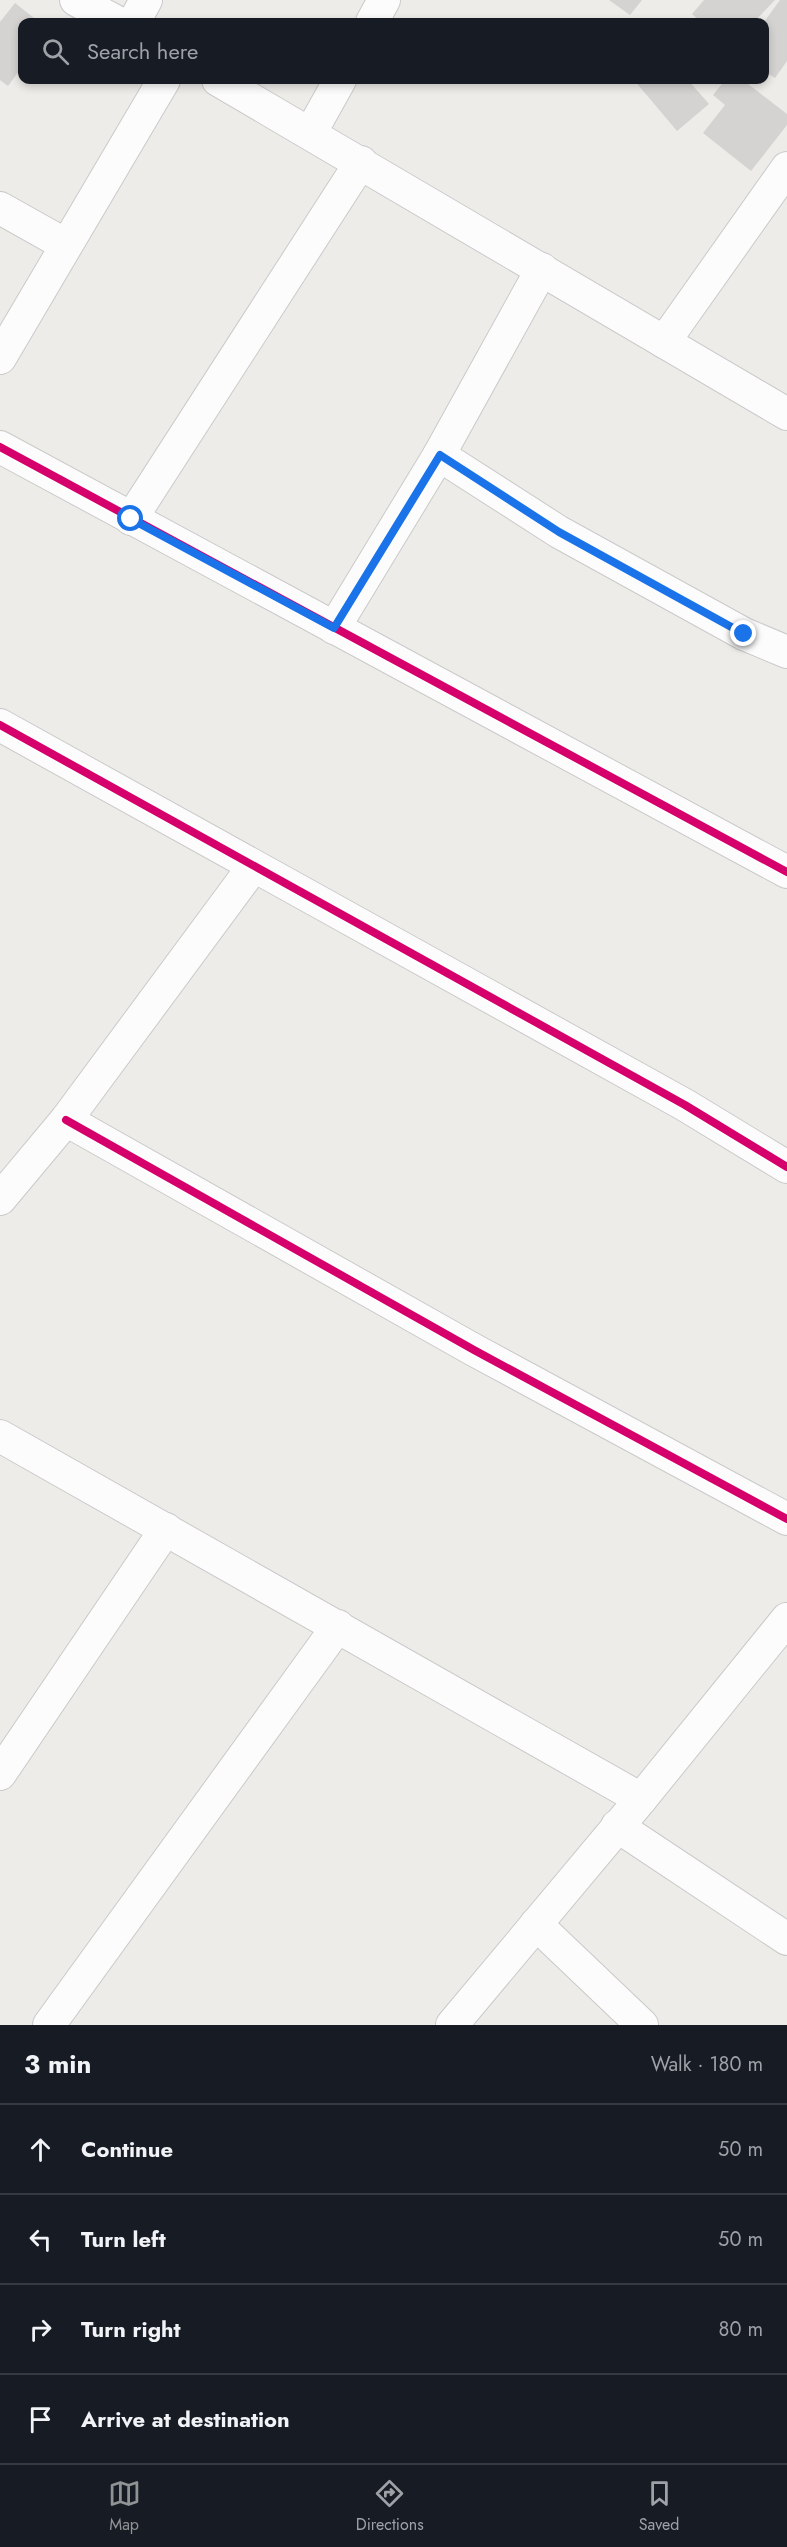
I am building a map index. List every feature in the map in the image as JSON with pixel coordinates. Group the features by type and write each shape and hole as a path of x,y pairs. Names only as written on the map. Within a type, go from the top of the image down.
{"street":[{"path":"76,0 110,18"},
{"path":"136,18 146,0"},
{"path":"374,18 384,0"},
{"path":"0,358 162,84"},
{"path":"225,84 787,414"},
{"path":"310,132 338,84"},
{"path":"131,519 361,162"},
{"path":"664,342 787,168"},
{"path":"0,208 66,245"},
{"path":"334,628 440,455 542,269"},
{"path":"0,447 787,872"},
{"path":"440,455 559,532 744,634 787,652"},
{"path":"0,724 253,867 685,1105 787,1167"},
{"path":"0,1199 66,1120 253,867"},
{"path":"66,1120 474,1350 787,1519"},
{"path":"0,1436 641,1799"},
{"path":"0,1774 166,1529"},
{"path":"452,2025 641,1799 787,1619"},
{"path":"49,2025 338,1626"},
{"path":"617,1826 787,1939"},
{"path":"536,1924 642,2025"}],"building":[{"path":"609,0 642,0 630,15"},
{"path":"704,0 775,0 758,18 696,18 692,14"},
{"path":"780,0 787,0 787,61 775,78 769,74 769,18 767,18"},
{"path":"15,3 34,18 18,18 18,72 8,86 0,80 0,22"},
{"path":"637,84 692,84 709,104 677,131"},
{"path":"722,84 748,84 787,114 787,125 751,171 703,133 725,105 713,95"}],"cycle path":[{"path":"0,447 787,872"},
{"path":"0,725 685,1105 787,1167"},
{"path":"66,1120 474,1350 787,1519"}],"route":[{"path":"131,519 334,628 440,455 559,532 744,634"}]}
